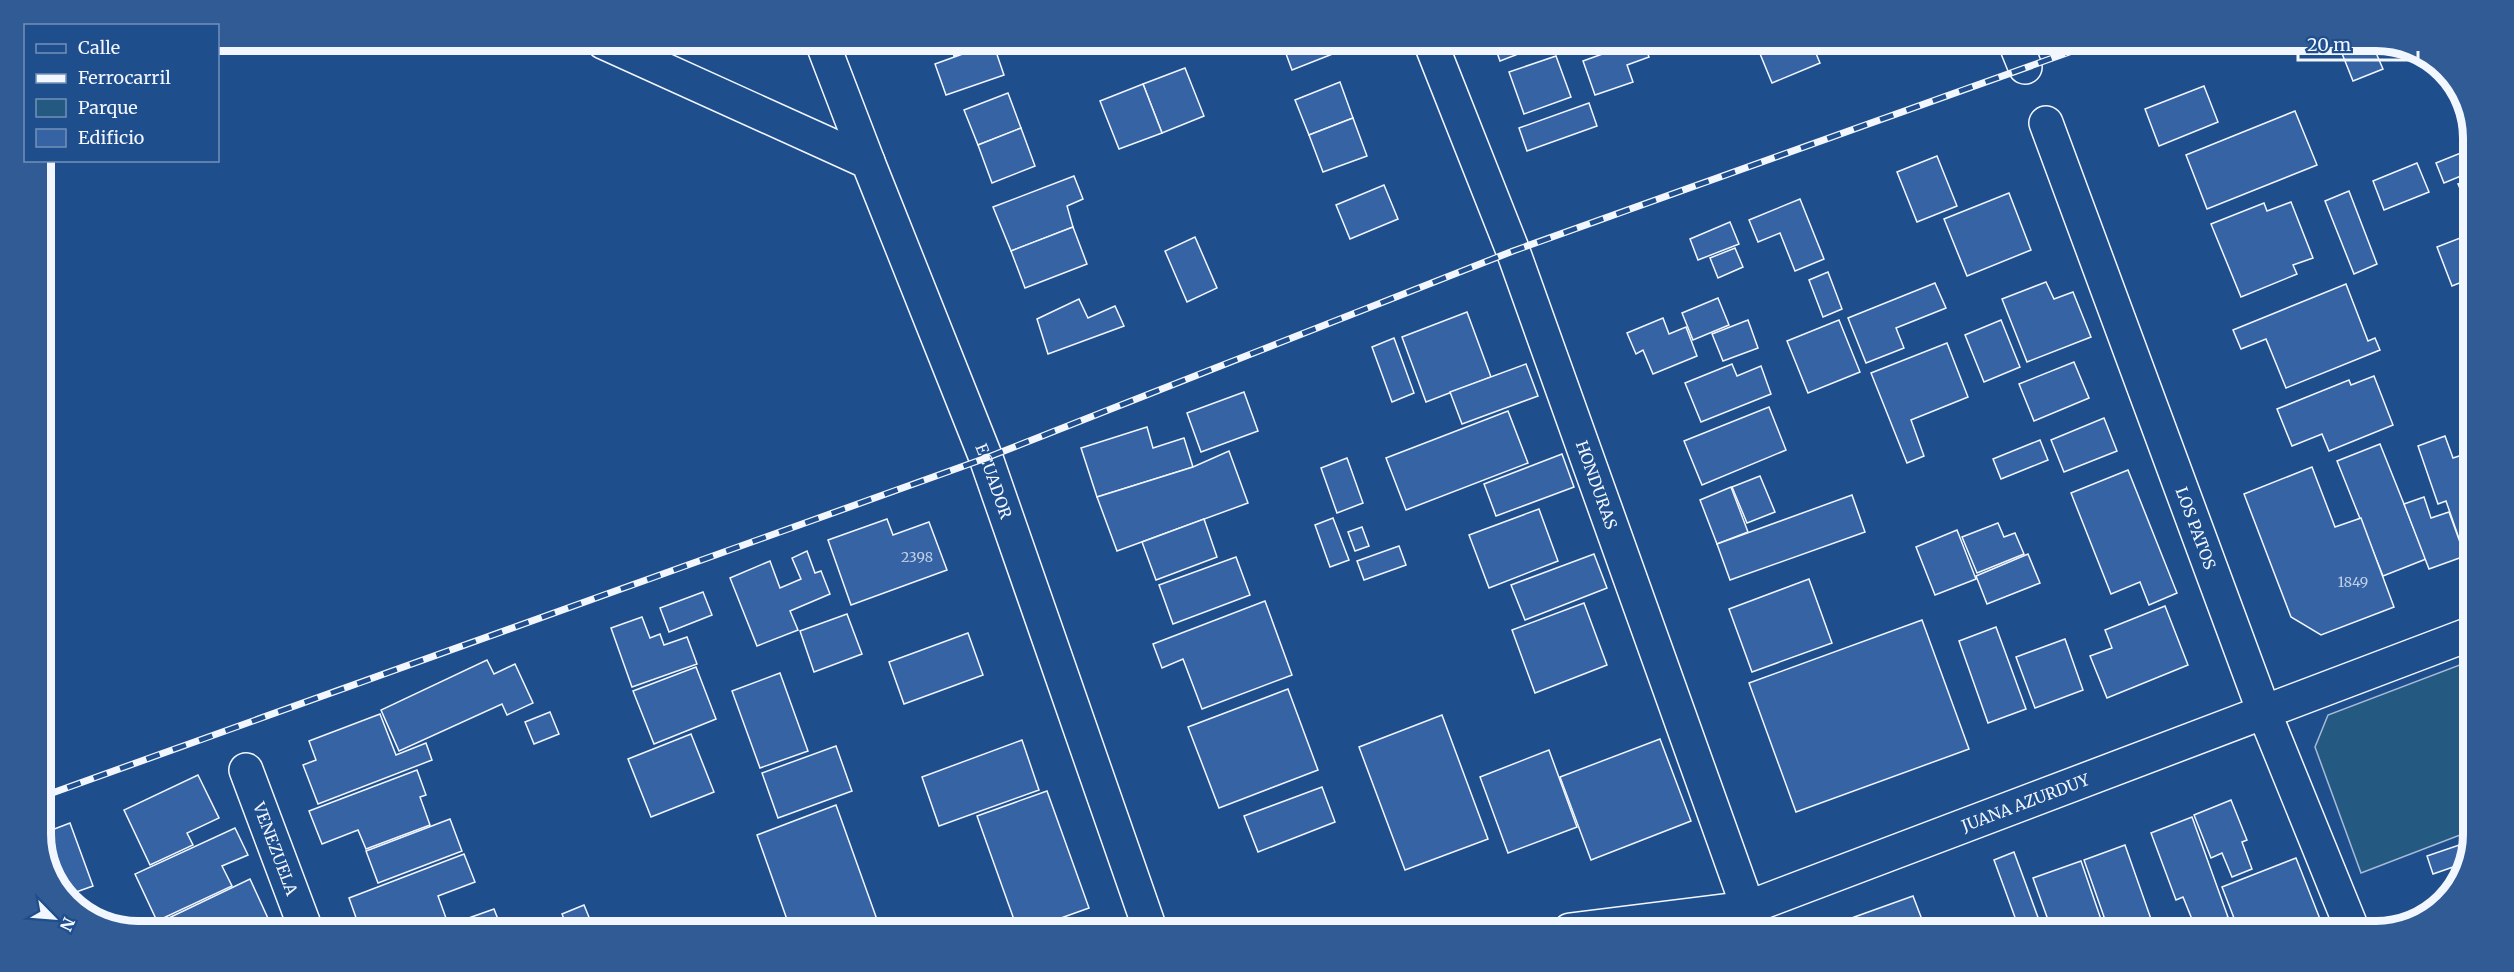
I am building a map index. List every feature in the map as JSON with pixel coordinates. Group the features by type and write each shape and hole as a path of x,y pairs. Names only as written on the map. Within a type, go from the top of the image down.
{"street":[{"path":"623,51 868,162"},
{"name":"ECUADOR","path":"825,51 986,458 1147,921"},
{"name":"HONDURAS","path":"1434,51 1514,251 1752,919"},
{"name":"LOS PATOS","path":"2046,123 2264,712 2349,921"},
{"name":"JUANA AZURDUY","path":"1719,921 1752,919 2264,712 2463,637"},
{"name":"VENEZUELA","path":"246,770 304,921"}],"green space":[{"path":"2463,664 2463,834 2361,873 2315,747 2328,715"}],"building":[{"path":"953,51 968,51 954,56"},
{"path":"971,51 996,51 1004,75 946,95 935,64"},
{"path":"1285,51 1334,51 1335,53 1292,70"},
{"path":"1496,51 1526,51 1500,61"},
{"path":"1611,51 1647,51 1649,57 1627,65 1633,82 1595,95 1583,61"},
{"path":"1759,51 1815,51 1820,63 1772,83"},
{"path":"2341,51 2375,51 2383,69 2353,81"},
{"path":"1556,56 1571,97 1524,114 1509,72"},
{"path":"1185,68 1204,116 1162,133 1143,84"},
{"path":"1340,82 1353,118 1309,135 1295,100"},
{"path":"1143,84 1162,133 1119,149 1100,101"},
{"path":"2204,86 2218,122 2159,146 2145,109"},
{"path":"1008,93 1021,128 978,145 964,110"},
{"path":"1589,103 1597,126 1527,151 1519,128"},
{"path":"2295,111 2317,165 2207,209 2186,155"},
{"path":"1353,118 1367,156 1323,172 1309,135"},
{"path":"1021,128 1035,166 992,183 978,145"},
{"path":"2463,152 2463,175 2444,183 2436,163"},
{"path":"1937,156 1957,206 1917,222 1897,172"},
{"path":"2417,163 2429,192 2384,210 2373,181"},
{"path":"1074,176 1083,199 1067,206 1073,227 1011,251 993,207"},
{"path":"2463,182 2463,195 2458,184"},
{"path":"1384,185 1398,219 1350,239 1336,205"},
{"path":"2349,191 2377,264 2354,274 2325,201"},
{"path":"2009,193 2031,250 1967,276 1944,219"},
{"path":"1800,199 1824,259 1795,271 1780,233 1758,242 1749,220"},
{"path":"2291,202 2313,258 2293,265 2297,274 2241,297 2211,224 2264,203 2267,211"},
{"path":"1730,222 1739,244 1698,260 1690,239"},
{"path":"1073,227 1087,264 1025,288 1011,251"},
{"path":"1195,237 1217,288 1187,302 1165,251"},
{"path":"2463,237 2463,282 2452,286 2437,247"},
{"path":"1735,248 1743,267 1718,278 1710,258"},
{"path":"1828,272 1842,309 1823,317 1809,280"},
{"path":"2046,282 2054,299 2073,292 2091,337 2027,362 2002,299"},
{"path":"1935,283 1946,308 1896,328 1904,348 1866,363 1848,318"},
{"path":"2346,284 2368,341 2375,338 2380,350 2286,388 2266,339 2241,349 2233,330"},
{"path":"1718,298 1729,325 1693,340 1682,313"},
{"path":"1079,299 1088,318 1115,306 1124,326 1048,354 1037,319"},
{"path":"1467,312 1491,377 1426,402 1402,337"},
{"path":"1663,318 1669,334 1686,327 1697,356 1653,374 1643,350 1636,354 1627,333"},
{"path":"1748,320 1758,348 1723,361 1712,334"},
{"path":"1839,320 1860,372 1808,393 1787,341"},
{"path":"2001,320 2020,367 1984,382 1965,335"},
{"path":"1394,338 1414,393 1392,402 1372,347"},
{"path":"1947,343 1968,397 1911,420 1924,456 1907,463 1871,373"},
{"path":"2074,362 2089,398 2034,421 2019,384"},
{"path":"1526,364 1538,396 1462,424 1450,392"},
{"path":"1732,364 1737,376 1761,366 1771,394 1701,422 1685,383"},
{"path":"2374,376 2393,425 2329,451 2322,434 2292,446 2277,409 2349,380 2351,385"},
{"path":"1244,392 1258,431 1201,452 1187,413"},
{"path":"1769,407 1786,450 1702,485 1684,441"},
{"path":"1508,411 1528,463 1406,510 1386,458"},
{"path":"2104,418 2117,451 2064,472 2051,440"},
{"path":"1147,427 1153,448 1184,438 1193,467 1097,497 1081,448"},
{"path":"2445,436 2453,458 2463,455 2463,550 2446,501 2438,504 2418,446"},
{"path":"2040,440 2048,460 2001,479 1993,459"},
{"path":"2380,444 2426,559 2383,576 2337,461"},
{"path":"1229,451 1248,503 1117,551 1097,497 1193,467"},
{"path":"1562,454 1574,487 1496,516 1484,484"},
{"path":"1347,458 1363,503 1337,513 1321,468"},
{"path":"2312,467 2335,527 2361,518 2394,607 2321,635 2291,617 2244,494"},
{"path":"2128,470 2177,593 2149,605 2140,582 2111,594 2071,493"},
{"path":"1760,476 1775,512 1747,523 1732,487"},
{"path":"1731,487 1748,532 1717,544 1700,500"},
{"path":"1852,495 1865,532 1730,580 1717,544"},
{"path":"2424,497 2431,518 2449,512 2463,550 2463,557 2429,569 2404,504"},
{"path":"1539,509 1558,561 1489,588 1469,535"},
{"path":"1333,518 1349,560 1330,567 1315,525"},
{"path":"887,519 893,535 929,522 947,570 851,605 828,540"},
{"path":"1204,519 1217,557 1156,580 1142,542"},
{"path":"1998,523 2004,537 2015,533 2024,554 1977,573 1962,537"},
{"path":"1362,527 1369,546 1355,551 1348,532"},
{"path":"1957,530 1976,579 1935,595 1916,547"},
{"path":"1399,546 1406,565 1364,580 1357,561"},
{"path":"807,551 815,573 821,571 830,594 790,611 798,630 757,646 730,578 770,561 780,588 801,579 792,558"},
{"path":"1594,554 1607,588 1525,620 1511,585"},
{"path":"2028,554 2040,583 1987,604 1976,576"},
{"path":"1236,557 1250,595 1173,624 1159,585"},
{"path":"1809,579 1832,643 1752,672 1729,609"},
{"path":"703,592 712,615 669,632 660,608"},
{"path":"1265,601 1292,675 1202,709 1183,659 1162,668 1153,644"},
{"path":"1584,603 1607,665 1535,693 1512,630"},
{"path":"2165,606 2188,665 2107,698 2090,656 2112,648 2105,630"},
{"path":"847,614 862,654 814,672 800,631"},
{"path":"642,617 650,638 660,634 664,645 687,637 697,664 632,687 611,628"},
{"path":"1922,620 1969,749 1796,812 1749,683"},
{"path":"1996,627 2026,709 1988,723 1959,641"},
{"path":"968,633 983,675 904,704 889,662"},
{"path":"2065,639 2083,690 2035,708 2016,657"},
{"path":"487,660 494,674 515,664 533,703 507,715 502,704 399,751 381,710"},
{"path":"696,667 716,719 654,744 633,691"},
{"path":"780,673 808,751 760,768 732,691"},
{"path":"1288,689 1318,770 1219,808 1188,727"},
{"path":"550,712 559,734 534,744 525,722"},
{"path":"380,714 396,755 426,743 432,760 318,804 303,765 316,760 309,741"},
{"path":"1442,715 1488,839 1405,870 1359,747"},
{"path":"691,734 714,792 651,817 628,759"},
{"path":"1660,739 1691,821 1591,860 1560,777"},
{"path":"1022,740 1039,790 939,826 922,777"},
{"path":"836,746 852,791 778,818 762,773"},
{"path":"1549,750 1577,827 1508,853 1480,777"},
{"path":"417,770 426,795 420,797 430,825 366,849 358,830 322,844 309,811"},
{"path":"198,775 219,818 187,833 193,845 150,865 124,810"},
{"path":"1322,787 1335,822 1258,852 1244,816"},
{"path":"1047,791 1089,908 1053,921 1014,921 977,816"},
{"path":"2231,800 2247,840 2242,842 2252,869 2232,877 2222,853 2211,858 2194,815"},
{"path":"836,805 877,921 788,921 757,835"},
{"path":"2192,817 2228,917 2217,921 2193,921 2183,897 2176,900 2151,833"},
{"path":"450,819 462,851 378,883 366,851"},
{"path":"70,823 93,886 84,889 70,888 56,862 51,830"},
{"path":"235,828 248,855 222,866 232,886 157,921 135,874"},
{"path":"2462,844 2456,866 2433,874 2427,856"},
{"path":"2125,845 2151,919 2105,921 2084,860"},
{"path":"2014,852 2039,921 2016,921 1994,860"},
{"path":"464,854 475,882 438,896 446,918 439,921 357,921 349,898"},
{"path":"2296,858 2320,919 2315,921 2235,921 2222,887"},
{"path":"2081,861 2102,921 2048,921 2033,878"},
{"path":"250,879 269,921 162,921"},
{"path":"1913,896 1923,921 1846,921"},
{"path":"584,905 591,921 565,921 562,914"},
{"path":"494,909 499,921 463,921"}],"railway":[{"path":"51,793 986,458 1513,251 2072,51"}]}
